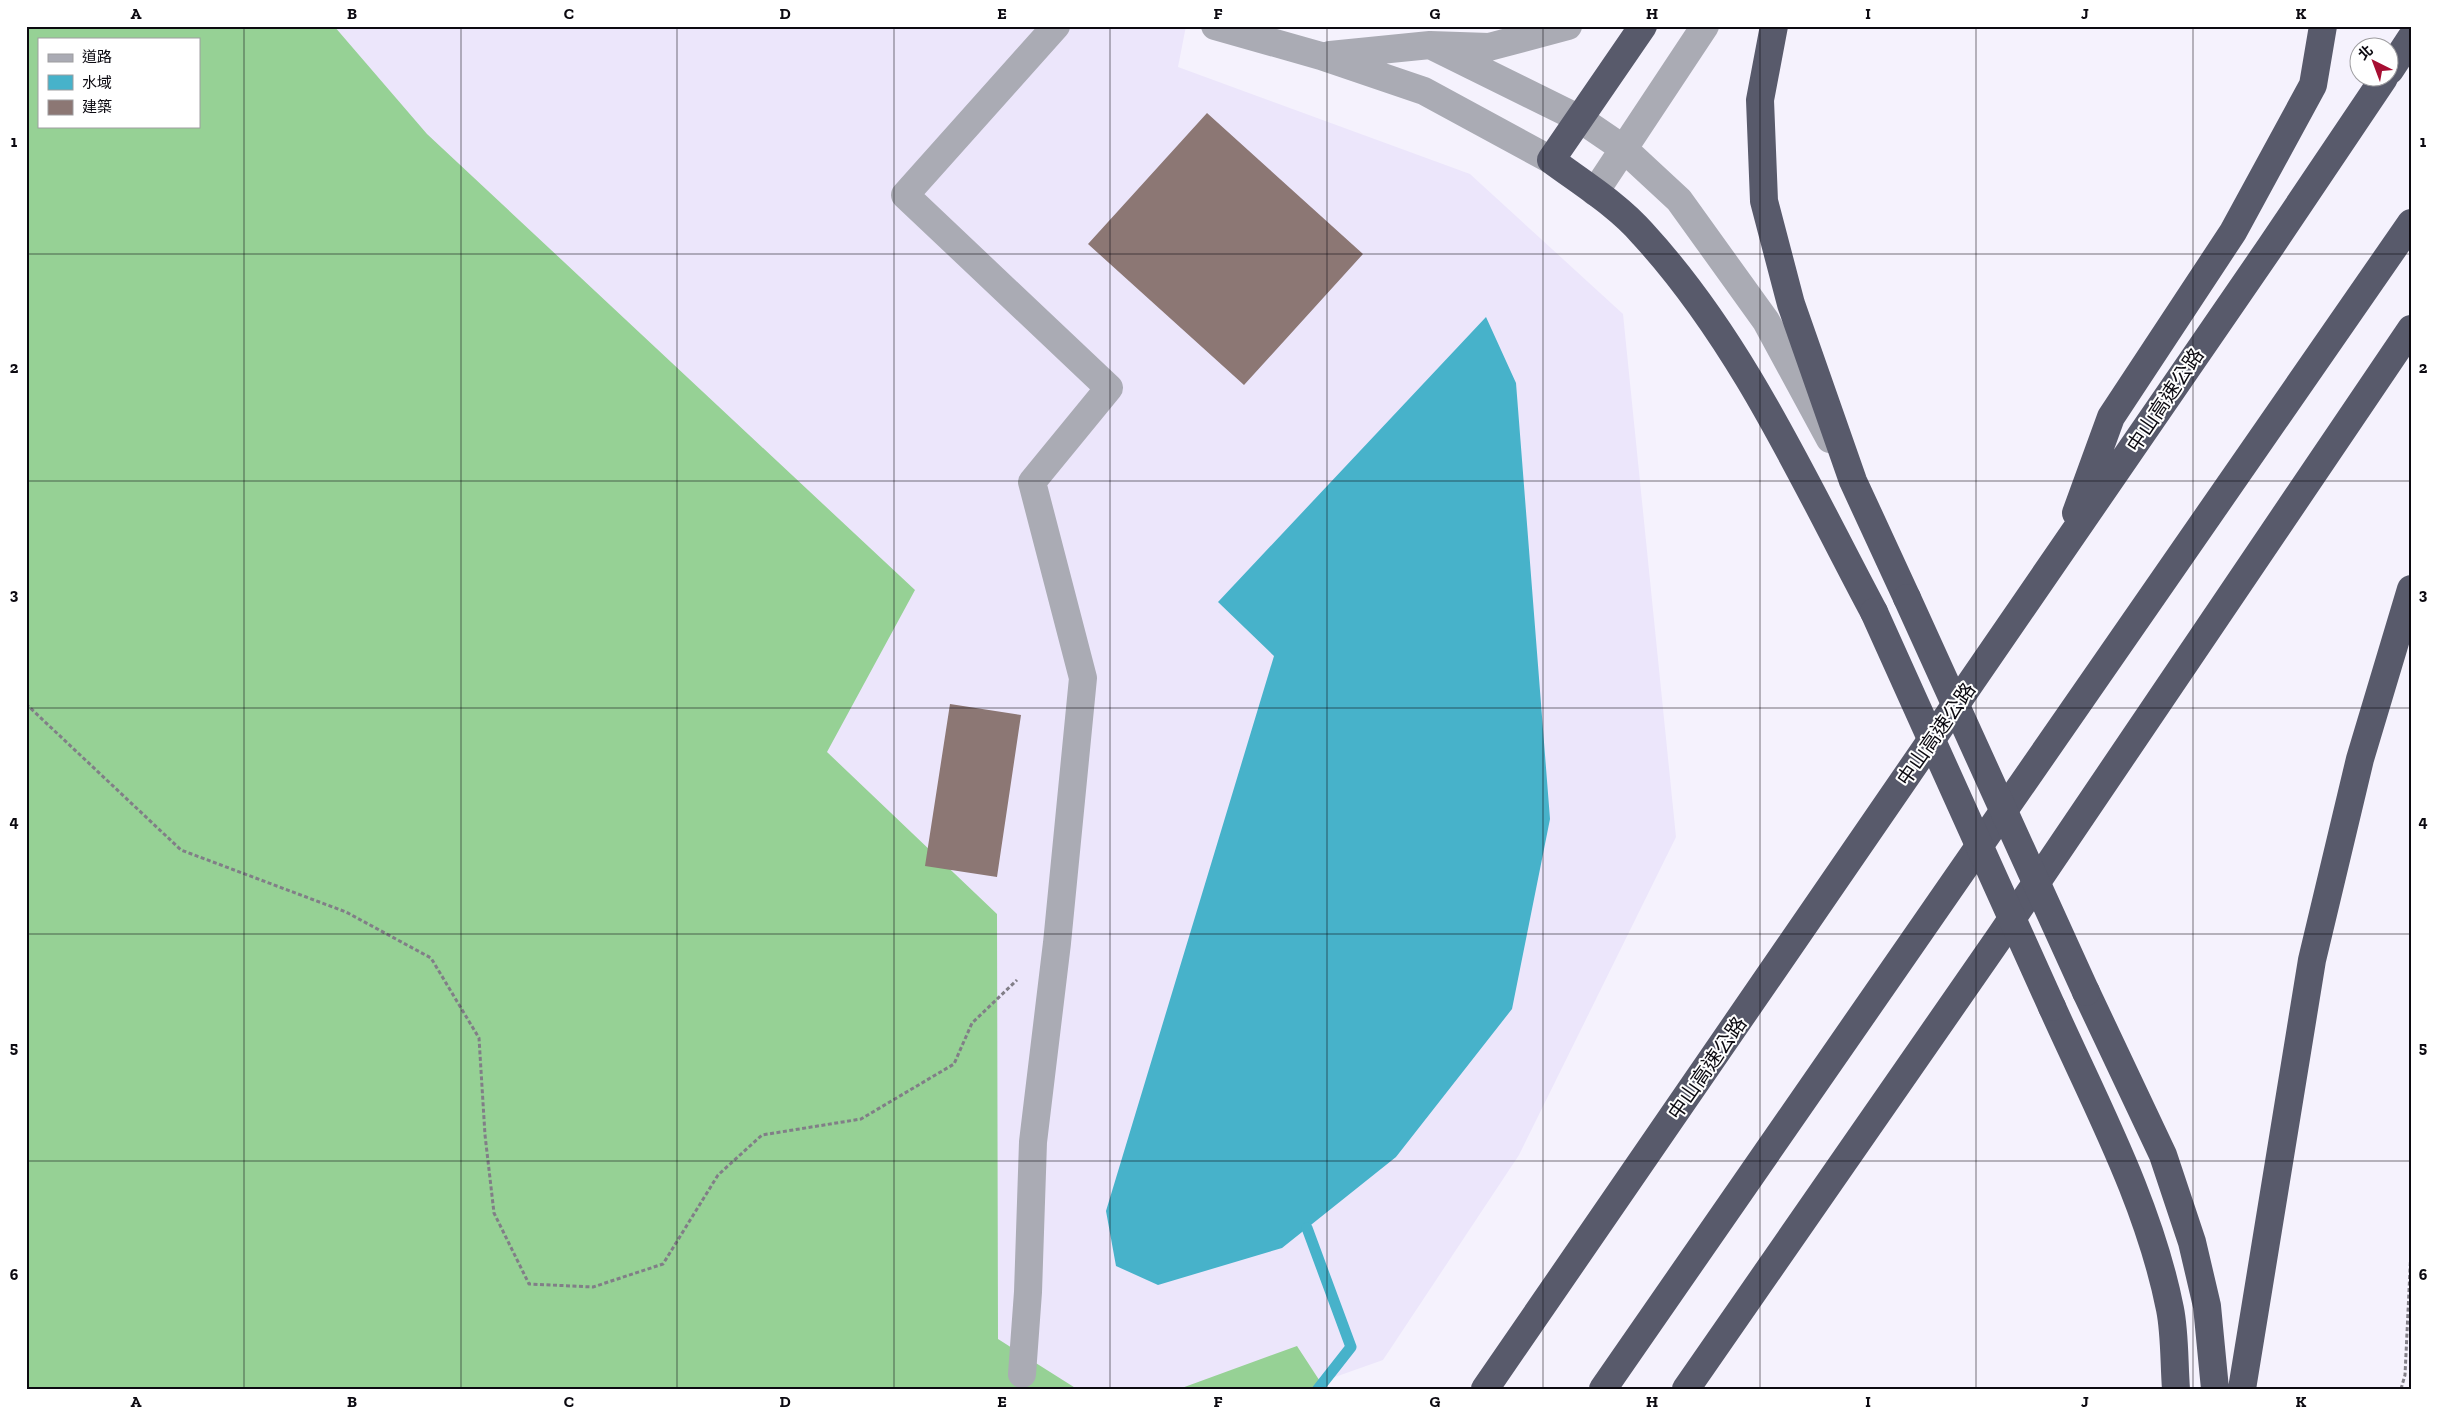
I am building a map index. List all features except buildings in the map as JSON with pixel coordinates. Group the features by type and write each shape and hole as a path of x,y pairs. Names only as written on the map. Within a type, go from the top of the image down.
{"highway":[{"path":"1643,26 1551,160 1595,192 1643,232 1708,314 1768,414 1874,612 2121,1159 2150,1234 2170,1310 2176,1389"},
{"path":"1774,26 1760,100 1764,201 1791,304 1853,481 2086,992 2163,1155 2192,1242 2208,1306 2216,1389"},
{"path":"2062,551 2111,418 2233,232 2313,85 2323,26"},
{"path":"2400,55 2411,38"},
{"name":"中山高速公路","path":"1486,1389 2062,551 2377,88"},
{"path":"1603,1389 2411,223"},
{"path":"1686,1389 2006,926 2411,329"},
{"path":"2242,1389 2312,960 2360,759 2411,589"}],"lane":[{"path":"1022,1374 1028,1292 1033,1142 1057,943 1083,678 1032,482 1108,388 905,195 1056,26"},
{"path":"1215,26 1321,56 1424,90 1551,160"},
{"path":"1321,56 1430,45 1489,46 1568,26"},
{"path":"1595,192 1704,26"},
{"path":"1430,45 1580,119 1624,149 1679,200 1766,322 1853,481"}],"path":[{"path":"26,704 181,850 346,912 432,958 479,1038 485,1135 494,1213 529,1284 594,1287 664,1264 718,1175 762,1135 861,1119 954,1064 972,1023 1057,943"},
{"path":"2402,1389 2405,1375 2411,1249"}],"shaded area":[{"path":"26,26 1186,26 1178,67 1470,174 1623,314 1676,837 1519,1155 1383,1360 1301,1389 363,1389 26,533"}],"green space":[{"path":"26,26 334,26 427,134 915,590 827,752 997,914 998,1339 1077,1389 26,1389"},
{"path":"1297,1346 1325,1389 1179,1389"}],"water":[{"path":"1486,317 1516,383 1550,819 1512,1009 1396,1157 1282,1248 1158,1285 1116,1266 1106,1211 1274,656 1218,602"}],"waterway":[{"path":"1307,1228 1351,1347 1318,1389"}]}
